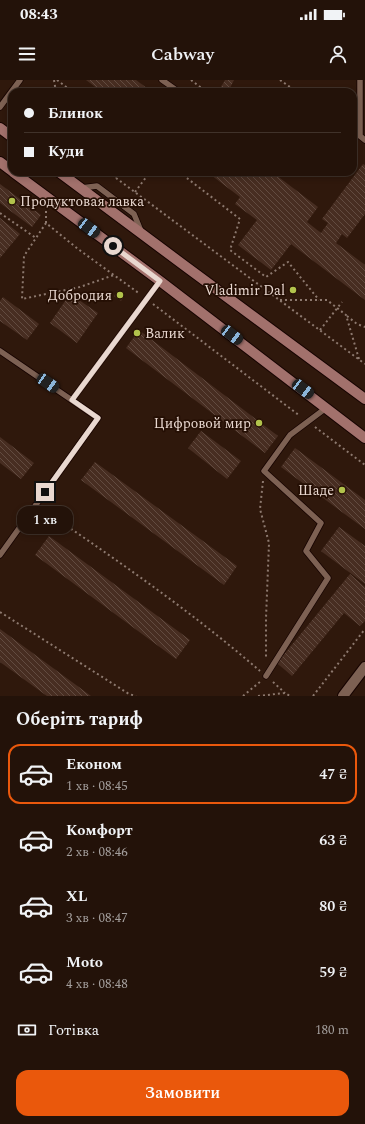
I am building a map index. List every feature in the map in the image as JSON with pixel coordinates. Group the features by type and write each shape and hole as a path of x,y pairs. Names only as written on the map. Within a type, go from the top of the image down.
{"main road":[{"path":"0,162 8,168"},
{"path":"18,176 160,281 365,438"},
{"path":"64,176 365,399"}],"street":[{"path":"343,696 365,667"}],"lane":[{"path":"162,80 173,88"},
{"path":"360,80 360,136 365,140"},
{"path":"0,107 8,96"},
{"path":"72,400 160,281"},
{"path":"0,350 98,418 0,555"},
{"path":"266,676 328,578 306,551 321,523 264,471 290,435 327,408"}],"path":[{"path":"55,80 67,88"},
{"path":"191,80 201,88"},
{"path":"280,80 291,88"},
{"path":"135,192 147,176"},
{"path":"184,176 240,219 230,250 266,277 288,262 319,300"},
{"path":"114,177 365,364"},
{"path":"46,211 46,223 24,256 22,299 80,287 114,275"},
{"path":"0,212 36,238"},
{"path":"46,223 78,249 147,299 365,465"},
{"path":"279,300 328,300 357,324 365,327"},
{"path":"320,330 342,302"},
{"path":"346,315 359,360"},
{"path":"243,696 266,676 266,618 269,543 260,508 264,471"},
{"path":"36,505 100,548 224,640 290,696"},
{"path":"0,612 123,690 136,696"},
{"path":"313,696 365,630"},
{"path":"258,696 285,693"}],"building":[{"path":"86,80 136,80 147,88 97,88"},
{"path":"225,80 234,80 230,88 220,88"},
{"path":"363,164 365,165 365,214 347,238 342,234 336,243 365,265 365,300 291,244 271,270 238,245 257,220 235,204 240,197 212,176 277,176 318,207 307,222 321,233 328,223 322,219 354,176 357,176 357,172"},
{"path":"0,184 41,215 32,227 0,203"},
{"path":"0,218 20,234 0,258"},
{"path":"118,290 125,295 121,301 114,296"},
{"path":"70,294 98,313 77,343 50,323"},
{"path":"3,297 39,324 27,340 0,321 0,301"},
{"path":"139,330 278,436 265,453 126,348"},
{"path":"201,431 241,461 227,479 188,448"},
{"path":"0,437 34,463 21,479 0,463"},
{"path":"295,448 365,500 365,529 281,467"},
{"path":"95,462 237,566 224,585 81,480"},
{"path":"339,527 365,546 365,584 321,551"},
{"path":"49,536 190,640 176,659 35,555"},
{"path":"350,574 365,587 365,621 360,626 344,613 292,676 277,663"},
{"path":"0,629 91,696 47,696 0,662"}],"place":[{"name":"Продуктовая лавка","path":"12,201"},
{"name":"Vladimir Dal","path":"293,290"},
{"name":"Добродия","path":"120,295"},
{"name":"Валик","path":"137,333"},
{"name":"Цифровой мир","path":"259,423"},
{"name":"Шаде","path":"342,490"}],"route":[{"path":"45,492 98,418 72,400 160,281 113,246"}]}
